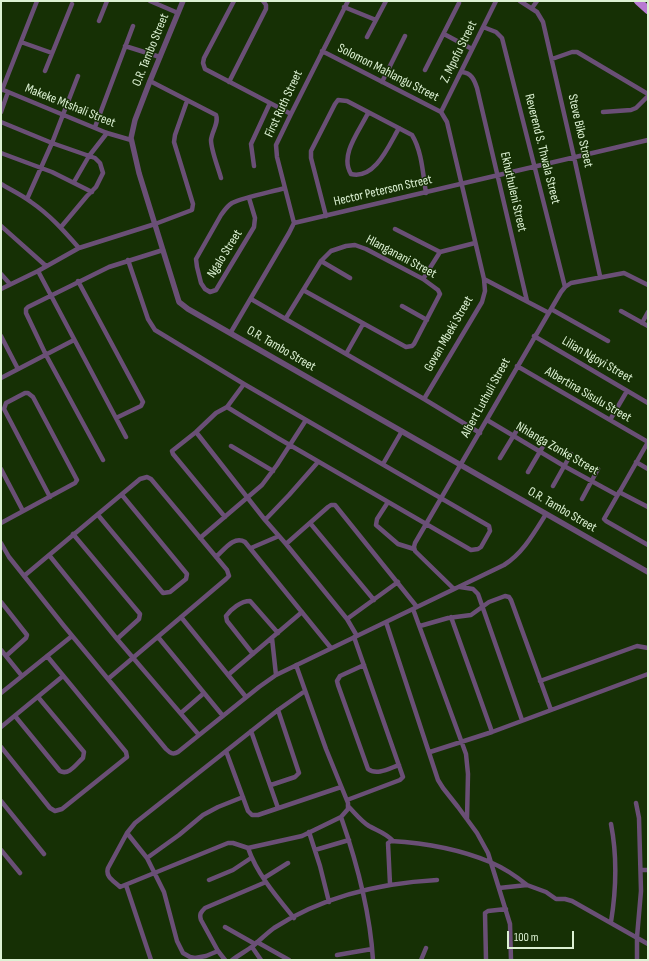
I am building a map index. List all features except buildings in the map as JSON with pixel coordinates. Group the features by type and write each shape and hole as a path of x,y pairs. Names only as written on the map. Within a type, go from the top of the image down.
{"highway":[{"path":"638,1 648,10"}],"street":[{"path":"1,90 22,42 37,1"},
{"path":"99,21 107,1"},
{"path":"150,1 178,13"},
{"name":"O.R. Tambo Street","path":"183,1 150,81 133,127 131,140 139,173 162,250 179,302 182,306 231,332 648,572"},
{"path":"234,1 204,58 203,63 205,68 208,71 291,114"},
{"path":"229,82 266,9 266,5 263,1"},
{"name":"First Ruth Street","path":"294,223 277,157 276,145 348,1"},
{"path":"367,37 386,1"},
{"name":"Z. Mpofu Street","path":"441,112 496,1"},
{"name":"Steve Biko Street","path":"520,1 537,12 541,18 552,59 600,276"},
{"path":"532,8 537,1"},
{"path":"425,70 459,3"},
{"path":"45,71 72,4"},
{"path":"344,8 376,20"},
{"path":"95,127 133,26"},
{"name":"Reverend S. Thwala Street","path":"483,27 496,32 502,38 565,287"},
{"path":"444,34 472,49"},
{"path":"382,82 405,36"},
{"path":"22,42 52,53"},
{"path":"125,46 160,57"},
{"name":"Solomon Mahlangu Street","path":"322,51 441,112 447,122 461,185"},
{"path":"552,59 570,52 577,52 648,95 636,108 631,110 603,112"},
{"name":"Ekhuthuleni Street","path":"462,72 472,77 477,88 527,301"},
{"path":"27,199 52,143 78,76"},
{"path":"150,81 214,114 217,117 211,140 221,178"},
{"name":"Makeke Mtshali Street","path":"1,90 95,127 106,133 131,140"},
{"path":"1,112 8,92"},
{"path":"326,216 311,158 311,151 338,100 347,101 412,135 419,154 426,193"},
{"path":"1,289 38,271 79,248 155,224 186,213 193,208 174,142 174,137 187,101"},
{"path":"254,166 251,144 270,103"},
{"path":"368,113 349,149 347,156 349,171 351,174 364,174 372,169 399,128"},
{"path":"1,122 52,143 90,156 99,161 103,170 96,187 61,227"},
{"path":"74,182 106,133"},
{"name":"Hector Peterson Street","path":"294,223 648,140"},
{"path":"1,152 52,172 92,192"},
{"path":"1,184 27,199 61,227 79,248"},
{"name":"Govan Mbeki Street","path":"424,399 483,299 485,291 484,279 461,185"},
{"name":"Ngalo Street","path":"249,198 254,218 254,227 216,290 210,292 205,290 201,283 196,259 225,209 233,202 285,188"},
{"path":"231,332 294,223"},
{"path":"1,226 46,266"},
{"path":"395,229 440,252 475,243"},
{"name":"Hlanganani Street","path":"286,318 303,290 321,261 336,249 346,246 355,246 366,249 423,279 438,290 440,294 414,344 408,347 401,345 303,290"},
{"path":"103,460 46,355 26,311 28,307 109,267 162,250"},
{"path":"423,279 440,252"},
{"path":"128,260 148,319 154,330 489,526 490,531 481,547 471,550 318,462 227,407"},
{"path":"321,261 350,278"},
{"path":"38,271 126,437"},
{"path":"565,287 571,283 600,276 624,273 648,285"},
{"path":"1,274 10,284"},
{"path":"484,279 608,341"},
{"path":"78,281 142,402 141,406 116,418"},
{"name":"Albert Luthuli Street","path":"414,549 415,543 426,523 480,433 534,336 565,287"},
{"path":"251,299 286,318 480,433"},
{"path":"402,306 427,320"},
{"path":"621,311 648,326"},
{"path":"642,322 648,312"},
{"path":"346,354 363,324"},
{"path":"1,336 18,369"},
{"name":"Lilian Ngoyi Street","path":"534,336 648,403"},
{"path":"1,378 74,340"},
{"name":"Albertina Sisulu Street","path":"517,366 648,442"},
{"path":"225,517 172,453 174,449 216,414 227,407 244,384"},
{"path":"610,420 627,391"},
{"path":"1,523 50,497 75,483 76,479 34,399 30,394 24,393 6,403 4,409 50,497"},
{"path":"200,538 262,485 273,471 306,420"},
{"name":"Nhlanga Zonke Street","path":"487,420 564,466 648,507"},
{"path":"500,458 520,425"},
{"path":"383,464 402,431"},
{"path":"196,432 265,520 347,619 355,637 403,777 401,780 347,800"},
{"path":"648,442 604,519 606,522 648,545"},
{"path":"528,472 545,443"},
{"path":"231,446 273,471"},
{"path":"554,486 571,454"},
{"path":"265,520 318,462"},
{"path":"636,462 648,469"},
{"path":"1,469 23,511"},
{"path":"582,499 598,469"},
{"path":"24,576 140,479 149,478 216,556 227,570 229,574 228,577 108,679"},
{"path":"98,514 161,591 168,593 181,583 186,579 186,574 122,495"},
{"path":"388,502 376,519 376,525 398,544 414,549 457,588 471,588 478,594 522,720"},
{"path":"286,544 330,506 335,505 398,582 415,608 420,626 466,754 468,774 467,819"},
{"path":"1,543 9,557 72,636 170,752 174,754 276,675 511,561 522,550 546,514"},
{"path":"310,523 374,600"},
{"path":"73,534 140,614 139,619 117,638"},
{"path":"251,548 279,536"},
{"path":"216,556 236,540 243,540 331,648"},
{"path":"49,555 133,658 181,712 199,735"},
{"path":"347,619 398,582"},
{"path":"420,626 451,617 471,615 489,602 507,596 510,598 551,710"},
{"path":"1,602 27,635 26,638 6,656"},
{"path":"254,654 227,621 226,616 230,612 243,602 250,602 278,633"},
{"path":"228,675 302,612"},
{"path":"181,617 246,697"},
{"path":"451,617 492,732"},
{"path":"386,622 440,783 484,844 492,862 506,909 510,932 511,960"},
{"path":"1,693 72,636"},
{"path":"158,636 223,716"},
{"path":"272,638 276,675"},
{"path":"540,681 637,646 648,648"},
{"path":"1,650 22,676"},
{"path":"1,747 50,808 55,811 60,810 127,755 47,656"},
{"path":"364,665 340,676 338,679 338,685 368,770 376,773 399,765"},
{"path":"296,666 347,800 348,806 346,813 341,817 295,838 248,848 233,843 228,843 120,887 108,877 107,872 127,832 135,823 278,710 305,692"},
{"path":"430,752 492,732 648,674"},
{"path":"1,728 63,676"},
{"path":"181,712 204,693"},
{"path":"15,716 60,771 64,773 67,772 83,758 84,752 38,697"},
{"path":"270,785 296,777 299,773 278,710"},
{"path":"251,731 278,808"},
{"path":"226,751 248,811 252,814 258,815 341,787"},
{"path":"147,858 179,835 203,815 243,797"},
{"path":"1,801 44,854"},
{"path":"636,803 639,818 641,870 641,898 637,937 637,960"},
{"path":"348,806 364,823 386,834 393,841"},
{"path":"341,817 363,891 373,960"},
{"path":"611,824 614,879 611,922"},
{"path":"127,832 147,858 164,892 177,941 183,953 195,958 206,956 218,951"},
{"path":"309,832 329,902"},
{"path":"315,850 349,840"},
{"path":"390,884 389,842 393,841 462,852 492,862 527,884 546,892 556,899 572,901 648,944"},
{"path":"248,848 251,858 265,880 294,918"},
{"path":"1,850 20,873"},
{"path":"209,880 233,870 251,858"},
{"path":"225,960 218,951 201,920 201,912 205,908 265,880 288,863"},
{"path":"641,870 648,870"},
{"path":"232,960 275,928 329,902 390,884 438,880"},
{"path":"126,884 151,960"},
{"path":"499,888 527,884"},
{"path":"486,960 486,912 506,909"},
{"path":"225,927 255,944 289,960"},
{"path":"255,944 261,960"},
{"path":"421,960 426,948"},
{"path":"337,955 372,949"}]}
